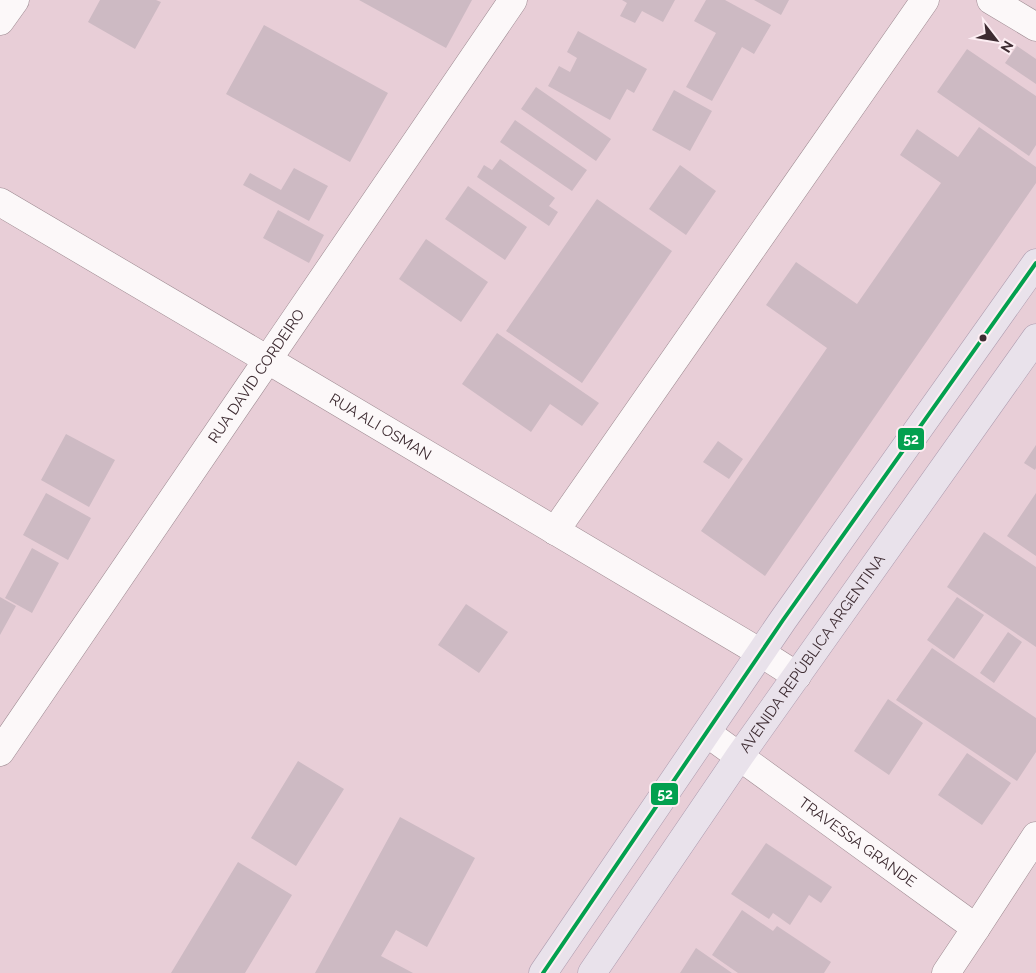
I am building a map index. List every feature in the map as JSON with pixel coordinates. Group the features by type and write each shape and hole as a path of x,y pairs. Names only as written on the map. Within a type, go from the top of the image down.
{"main road":[{"path":"543,973 760,653 1036,263"},
{"name":"AVENIDA REPÚBLICA ARGENTINA","path":"592,973 739,757 1036,338"}],"street":[{"path":"0,21 15,0"},
{"name":"RUA DAVID CORDEIRO","path":"0,752 512,0"},
{"path":"555,531 925,0"},
{"path":"991,0 1036,26"},
{"name":"RUA ALI OSMAN","path":"0,202 797,676"},
{"name":"TRAVESSA GRANDE","path":"707,733 976,928"},
{"path":"946,973 1036,836"}],"building":[{"path":"100,0 156,0 161,2 135,49 88,22"},
{"path":"359,0 472,0 446,48"},
{"path":"622,0 675,0 663,22 642,11 635,23 620,16 627,3"},
{"path":"706,0 725,0 771,25 754,54 742,47 712,101 686,87 716,33 694,21"},
{"path":"754,0 789,0 781,15"},
{"path":"264,25 388,93 350,162 226,94"},
{"path":"578,31 647,69 634,93 627,89 610,120 548,86 559,66 570,72 577,58 567,52"},
{"path":"1017,46 1036,59 1036,84 1005,63"},
{"path":"967,49 1036,96 1036,145 1029,156 937,92"},
{"path":"536,87 611,139 596,161 521,109"},
{"path":"674,90 712,111 690,151 652,130"},
{"path":"515,120 587,170 572,191 500,142"},
{"path":"979,127 1036,167 1036,183 765,576 701,531 827,348 766,305 796,262 857,304 941,183 900,155 917,129 958,157"},
{"path":"500,159 555,198 549,206 558,212 549,226 477,177 484,165 492,170"},
{"path":"680,165 716,191 686,235 649,209"},
{"path":"294,168 328,186 309,221 243,185 250,173 281,190"},
{"path":"468,186 527,227 505,260 445,219"},
{"path":"597,199 672,251 582,383 506,331"},
{"path":"278,210 324,235 309,263 263,238"},
{"path":"426,239 488,282 461,322 399,279"},
{"path":"497,333 599,403 582,426 550,404 531,432 462,384"},
{"path":"66,434 115,460 89,507 41,480"},
{"path":"718,441 743,459 729,479 703,462"},
{"path":"1036,445 1036,468 1035,470 1024,463"},
{"path":"46,493 91,518 68,560 23,535"},
{"path":"1036,493 1036,556 1007,536"},
{"path":"984,532 1036,567 1036,647 947,587"},
{"path":"32,548 59,563 32,613 5,598"},
{"path":"0,597 16,606 0,635"},
{"path":"957,597 984,615 954,659 927,640"},
{"path":"466,604 508,632 479,673 438,645"},
{"path":"1008,632 1022,642 994,683 980,673"},
{"path":"932,648 1036,718 1036,752 1017,781 896,700"},
{"path":"888,699 923,723 889,775 854,751"},
{"path":"967,753 1011,783 982,825 938,795"},
{"path":"298,761 344,789 296,866 251,838"},
{"path":"400,817 475,858 427,947 396,930 381,956 413,973 315,973"},
{"path":"766,843 832,887 821,903 809,895 790,925 773,913 769,919 731,894"},
{"path":"238,862 292,895 245,973 171,973"},
{"path":"742,910 773,931 777,926 831,962 824,973 738,973 712,955"},
{"path":"696,948 732,973 680,973"}],"transit line":[{"name":"52","path":"543,973 783,620 1036,263"}]}
